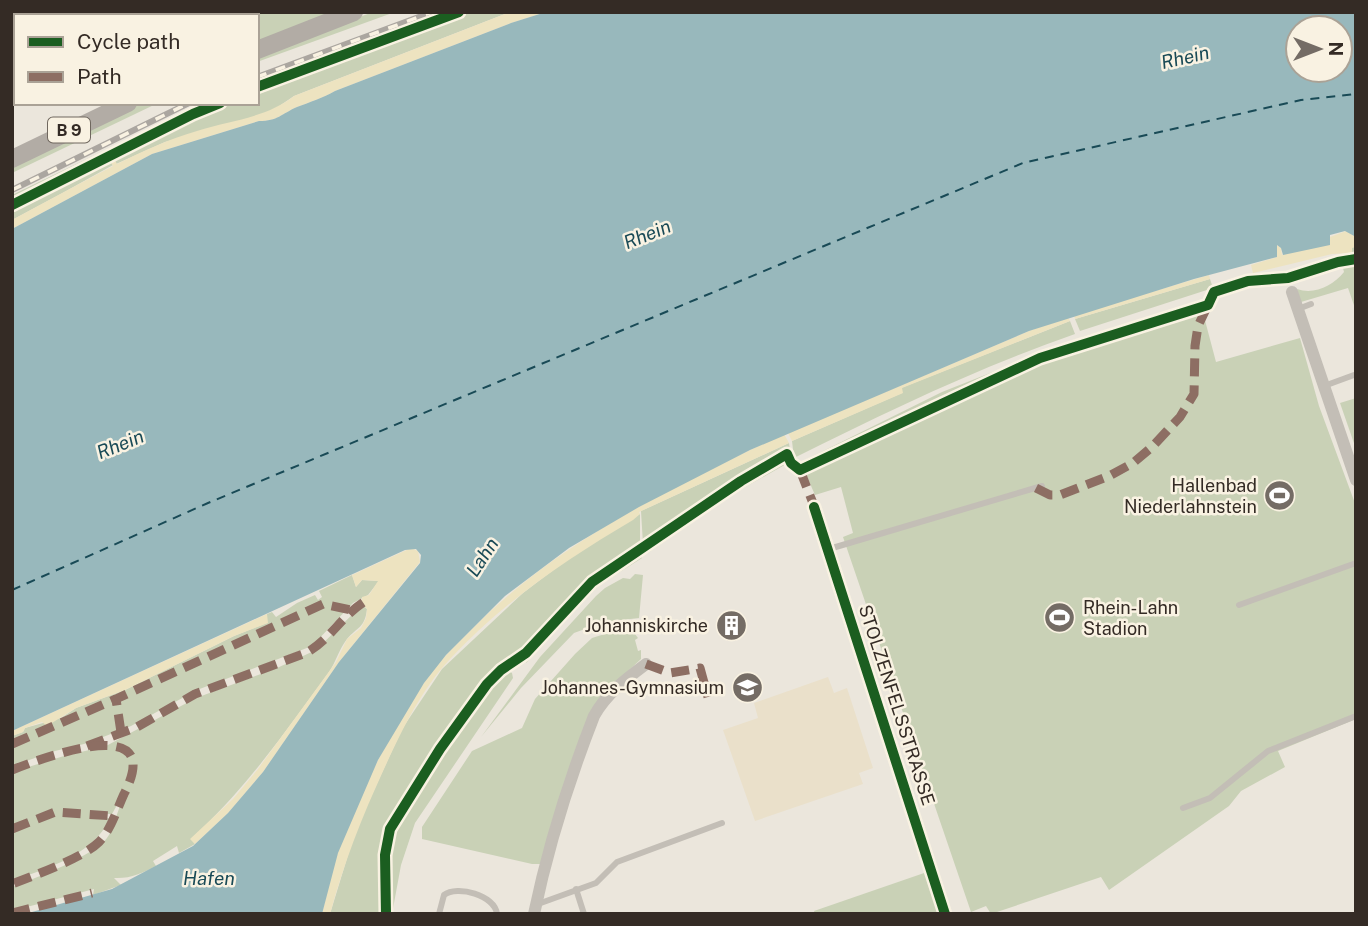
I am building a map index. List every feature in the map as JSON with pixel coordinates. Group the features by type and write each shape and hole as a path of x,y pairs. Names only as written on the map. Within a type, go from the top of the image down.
{"main road":[{"path":"259,49 354,12"},
{"name":"B 9","path":"12,159 124,105"}],"street":[{"path":"1292,292 1356,480"},
{"name":"STOLZENFELSSTRASSE","path":"814,507 945,914"},
{"path":"535,909 563,806 594,716 614,690 646,664"}],"lane":[{"path":"1298,309 1311,304"},
{"path":"1324,386 1354,375"},
{"path":"829,549 1042,486"},
{"path":"1239,605 1356,563"},
{"path":"1183,808 1210,798 1268,751 1356,716"},
{"path":"535,909 596,883 617,862 722,824"},
{"path":"576,890 584,914"},
{"path":"439,914 444,895 455,891 488,898 496,906 497,914"}],"green space":[{"path":"12,12 332,12 259,41 259,14 14,14 12,75"},
{"path":"373,12 395,12 259,61 259,54"},
{"path":"445,12 452,12 277,77 276,74"},
{"path":"468,12 510,12 294,96 269,113 165,142 116,164 113,157 223,105 259,105 259,89"},
{"path":"137,105 154,105 12,173 12,166"},
{"path":"188,113 12,202 12,195 174,117"},
{"path":"109,159 113,165 12,220 12,208"},
{"path":"1351,247 1356,247 1356,311 1348,288 1301,302 1297,289 1316,290 1334,281 1344,272 1342,264 1354,261"},
{"path":"1210,279 1213,288 1080,331 1075,319"},
{"path":"1201,301 1200,305 1083,341 1082,337"},
{"path":"1202,309 1216,362 1300,338 1319,406 1356,506 1356,719 1278,751 1285,767 1241,791 1229,806 1109,890 1101,877 991,914 986,906 971,912 843,537 853,533 841,487 815,495 805,472 1045,361"},
{"path":"1070,321 1075,334 932,392 794,458 792,441 902,393 901,388"},
{"path":"1076,339 1078,343 1016,366 807,464 805,460 942,392"},
{"path":"1356,398 1356,449 1340,403"},
{"path":"789,443 790,451 728,487 643,544 641,511"},
{"path":"786,459 788,463 733,494 648,553 644,547 730,491"},
{"path":"640,514 640,545 588,582 519,657 501,666 494,673 453,726 389,824 382,861 382,914 330,914 355,832 379,779 402,729 442,669 523,593 569,558"},
{"path":"639,554 642,558 598,586 526,663 528,654 576,602 615,567"},
{"path":"635,574 643,575 639,618 604,622 574,633 521,688 481,737 540,657 596,596 605,588 623,578 630,579"},
{"path":"352,575 356,587 362,580 379,581 368,595 353,603 312,646 197,690 131,726 88,743 12,766 12,736 23,732 25,728 61,718 76,708 125,690 234,636 267,623 267,614 272,612 276,617 315,595 318,600 322,597 319,591"},
{"path":"364,606 367,609 364,620 344,643 329,672 247,780 191,839 195,844 179,853 177,846 153,861 156,866 141,873 114,878 121,885 93,895 94,889 12,911 12,887 63,866 100,845 111,831 120,806 117,805 112,814 105,814 104,818 110,818 103,831 81,851 68,859 12,881 12,772 106,746 196,698 277,668 316,650"},
{"path":"632,630 638,638 635,640 638,651 641,650 641,659 609,689 540,864 422,839 422,827 472,751 522,728 535,699 592,638"},
{"path":"507,670 512,673 513,678 415,823 401,865 392,914 388,914 387,847 395,823 464,720 490,685"},
{"path":"927,872 940,914 815,914 814,911"}],"sand":[{"path":"510,12 546,12 335,91 275,118 152,154 12,229 12,220 113,166 109,159 113,157 117,164 176,138 260,114 294,96"},
{"path":"1346,231 1356,237 1356,247 1352,248 1352,253 1332,254 1253,273 1251,265 1277,257 1277,245 1281,248 1282,255"},
{"path":"1209,275 1210,279 1075,319 1074,315"},
{"path":"1068,317 1070,321 902,388 903,393 792,441 788,433 1029,331"},
{"path":"784,434 789,443 639,512 633,520 560,566 514,600 470,638 440,671 413,711 354,840 330,914 322,914 338,852 392,733 434,669 474,627 544,567 581,541 661,495"},
{"path":"411,548 418,551 420,562 339,662 263,772 228,813 195,844 190,839 233,799 258,769 336,662 347,639 361,628 367,609 361,607 362,597 369,595 378,581 362,580 356,587 352,575"},
{"path":"267,614 268,623 234,636 125,690 76,708 47,726 42,722 12,736 12,731"}],"shaded area":[{"path":"828,677 834,693 847,688 873,768 859,773 863,784 755,821 723,730 758,718 754,703"}],"water":[{"path":"546,12 1356,12 1356,237 1345,231 1330,235 1330,245 1283,255 1277,245 1277,257 1194,279 1029,331 750,450 639,507 569,548 505,596 446,655 424,683 378,760 338,853 322,914 25,914 112,889 193,846 228,813 263,772 339,662 420,563 421,555 416,549 405,550 12,731 12,229 152,154 275,118 335,91"}],"ferry route":[{"path":"12,590 208,503 1023,163 1301,100 1356,94"}],"railway":[{"path":"259,76 432,12"},
{"path":"12,190 185,105"}],"marked path":[{"path":"1036,488 1050,495 1060,495 1109,476 1133,463 1152,447 1180,417 1194,394 1198,326 1208,305"},
{"path":"800,470 816,511"},
{"path":"87,746 137,727 195,694 306,653 315,648 367,600"},
{"path":"121,732 116,699 323,604 351,610"},
{"path":"646,664 670,673 700,668 708,697"},
{"path":"12,744 116,699"},
{"path":"12,770 73,750 96,746 116,747 129,753 133,769 107,832 99,842 71,860 12,884"},
{"path":"12,829 55,812 113,816"},
{"path":"12,913 92,893"}],"cycle path":[{"path":"259,86 459,12"},
{"path":"12,205 215,105"},
{"path":"386,914 385,855 390,829 440,749 487,684 501,670 526,653 592,582 741,481 787,454 791,463 800,470 1040,358 1208,305 1214,292 1248,281 1288,278 1356,259"},
{"path":"814,507 945,914"}],"place":[{"name":"Hallenbad Niederlahnstein","path":"1280,495"},
{"name":"Rhein-Lahn Stadion","path":"1060,617"},
{"name":"Johanniskirche","path":"731,625"},
{"name":"Johannes-Gymnasium","path":"747,687"}],"water label":[{"name":"Rhein","path":"1185,57"},
{"name":"Rhein","path":"647,234"},
{"name":"Rhein","path":"120,444"},
{"name":"Lahn","path":"482,557"},
{"name":"Hafen","path":"209,878"}]}
